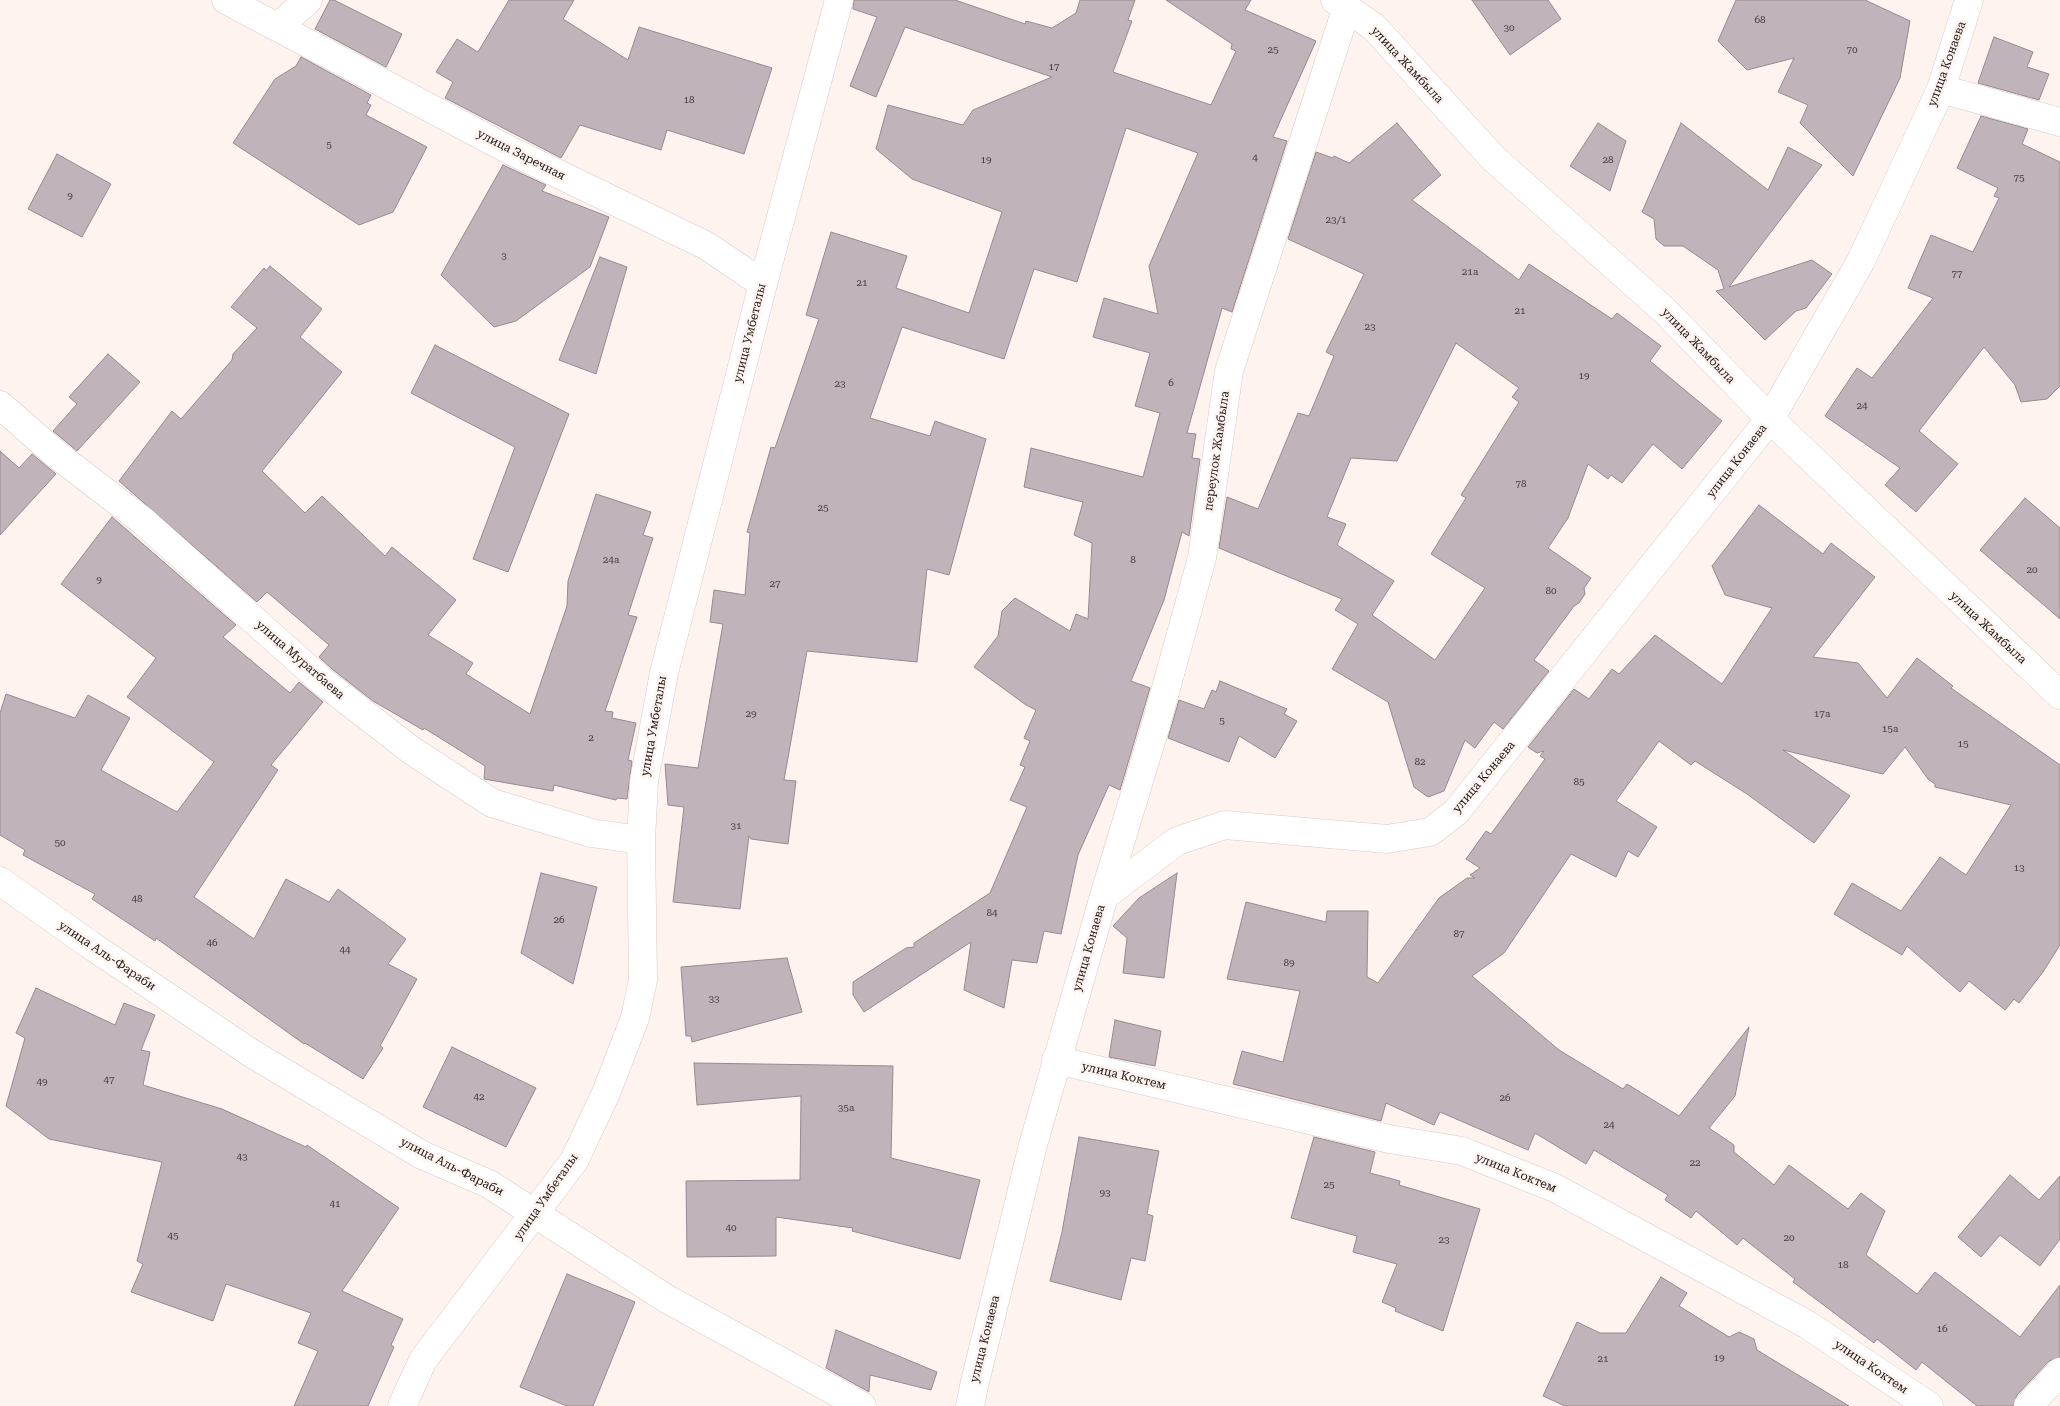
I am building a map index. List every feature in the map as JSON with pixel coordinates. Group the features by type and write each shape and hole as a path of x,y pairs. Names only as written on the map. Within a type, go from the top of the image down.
{"street":[{"name":"улица Заречная","path":"226,0 510,151 707,246 763,284"},
{"path":"278,27 308,0"},
{"name":"улица Умбеталы","path":"402,1406 423,1360 536,1214 574,1161 606,1093 636,1018 643,980 641,840 644,781 664,673 763,284 839,0"},
{"name":"улица Конаева","path":"970,1406 1033,1145 1104,896 1177,841 1204,830 1225,825 1387,839 1430,832 1456,812 1506,752 1770,419 1861,261 1941,89 1969,0"},
{"name":"улица Жамбыла","path":"1340,5 1374,27 1493,158 1664,310 1770,419 2060,695"},
{"name":"переулок Жамбыла","path":"1104,896 1155,728 1202,558 1229,371 1340,5"},
{"path":"1941,89 2060,122"},
{"name":"улица Муратбаева","path":"0,405 56,454 143,521 322,681 411,750 492,803 591,833 641,840"},
{"name":"улица Аль-Фараби","path":"0,881 89,944 251,1053 422,1155 489,1184 668,1299 862,1406"},
{"name":"улица Коктем","path":"1056,1060 1390,1139 1462,1151 1555,1188 1808,1325 1929,1406"},
{"path":"2028,1406 2060,1372"}],"building":[{"path":"330,0 334,0 402,34 386,67 315,29"},
{"path":"509,0 574,0 563,19 628,60 639,27 772,68 744,154 667,130 661,150 580,125 561,158 445,98 453,82 436,72 457,39 478,52"},
{"path":"854,0 955,0 1025,24 1026,21 1052,28 1076,13 1080,0 1135,0 1128,20 1132,21 1113,72 1211,105 1236,51 1231,49 1232,44 1166,0 1251,0 1245,10 1316,41 1273,137 1287,141 1232,312 1222,308 1187,433 1196,434 1192,458 1200,459 1189,536 1182,532 1164,600 1131,681 1150,688 1120,790 1109,785 1078,855 1061,934 1044,931 1037,963 1012,960 1004,1008 964,990 971,942 864,1012 853,995 853,982 906,948 914,947 914,943 990,893 1027,807 1010,800 1025,767 1020,765 1030,741 1024,738 1036,710 1026,705 974,667 998,636 1002,611 1015,598 1070,631 1076,614 1088,619 1092,543 1074,535 1083,502 1024,487 1031,448 1143,477 1160,413 1135,406 1150,353 1093,337 1104,298 1158,314 1149,266 1198,153 1126,128 1077,282 1034,269 1004,359 902,327 870,418 930,436 935,421 986,439 949,575 927,569 917,662 807,651 784,780 796,781 788,844 751,839 749,836 740,909 673,902 684,807 668,805 665,764 698,768 723,624 710,622 714,590 745,595 750,533 747,532 771,447 775,448 819,319 806,315 831,232 907,256 896,288 969,313 1002,212 912,179 876,149 888,105 963,125 973,110 1052,77 905,27 876,97 850,86 877,17 853,9"},
{"path":"1472,0 1548,0 1561,19 1510,55"},
{"path":"1736,0 1865,0 1910,21 1900,78 1853,176 1800,123 1808,105 1778,92 1794,58 1747,70 1718,41"},
{"path":"1994,37 2033,52 2027,67 2049,74 2039,100 1978,83"},
{"path":"301,57 371,95 367,103 371,105 366,115 427,147 393,212 359,225 233,143 275,79 296,66"},
{"path":"1981,116 2028,129 2022,144 2060,162 2060,386 2047,399 2021,402 2015,385 1984,347 1919,431 1958,464 1916,512 1885,485 1900,468 1825,416 1857,368 1872,378 1933,298 1908,288 1931,235 1973,252 1999,198 1994,196 1998,188 1957,168"},
{"path":"1397,123 1441,175 1412,200 1519,280 1529,264 1612,319 1617,313 1661,346 1650,361 1722,421 1682,469 1653,444 1622,483 1611,475 1608,479 1588,464 1568,518 1548,548 1591,578 1584,588 1585,594 1579,603 1574,606 1534,660 1549,671 1503,729 1494,722 1475,748 1465,740 1444,791 1428,797 1414,787 1388,702 1332,669 1358,624 1335,610 1342,599 1219,548 1227,497 1258,509 1298,413 1309,416 1334,356 1326,352 1364,274 1288,239 1316,152 1333,158 1334,156 1349,163","holes":["1456,343 1519,388 1512,397 1519,402 1461,495 1466,498 1431,554 1485,588 1435,660 1372,615 1394,581 1337,545 1346,524 1327,517 1351,458 1397,461"]},
{"path":"1598,123 1626,141 1610,191 1570,166"},
{"path":"1681,123 1768,190 1788,147 1822,165 1729,287 1812,260 1832,274 1806,308 1796,311 1765,340 1716,291 1724,289 1718,270 1683,246 1664,246 1656,239 1654,219 1642,212"},
{"path":"57,154 111,184 82,237 28,209"},
{"path":"503,165 546,185 542,191 609,217 590,267 516,321 494,327 441,275"},
{"path":"600,257 627,267 596,374 559,360"},
{"path":"270,266 322,309 300,337 342,372 262,471 305,513 322,496 385,556 392,547 456,600 428,635 473,663 466,674 530,714 567,606 568,581 596,494 651,512 643,535 653,538 628,615 637,617 605,711 613,712 612,718 636,723 628,760 632,761 627,799 617,798 616,800 554,785 553,791 484,779 485,766 424,728 423,730 373,701 332,669 319,657 329,645 267,592 257,602 119,481 172,411 181,419 232,360 233,354 257,328 231,307 264,268 266,271"},
{"path":"435,345 569,414 508,572 473,559 515,447 411,393"},
{"path":"108,354 140,382 77,451 53,431 77,404 69,397"},
{"path":"0,451 19,468 32,454 56,474 0,535"},
{"path":"2025,498 2060,528 2060,619 1980,550"},
{"path":"1759,505 1823,554 1831,543 1875,577 1813,657 1858,663 1887,698 1917,658 1953,686 1951,688 2060,765 2060,945 2043,972 2019,1003 2014,999 2005,1010 1969,981 1960,992 1907,946 1902,955 1834,914 1852,883 1901,911 1940,857 1966,875 2011,805 1935,787 1935,784 1928,779 1905,747 1883,774 1783,750 1850,796 1814,843 1747,794 1695,761 1691,765 1659,741 1616,801 1657,827 1638,857 1628,851 1616,877 1571,854 1504,953 1472,976 1559,1050 1623,1089 1627,1084 1679,1116 1749,1027 1735,1096 1709,1128 1734,1145 1734,1152 1774,1185 1789,1165 1848,1209 1861,1193 1885,1211 1866,1255 1917,1294 1935,1272 2020,1337 2060,1285 2060,1357 2049,1361 2017,1395 2013,1406 1977,1406 1922,1362 1916,1370 1877,1339 1874,1343 1793,1282 1795,1279 1743,1238 1737,1245 1696,1211 1691,1218 1665,1200 1668,1195 1594,1150 1586,1164 1535,1133 1528,1150 1440,1112 1434,1125 1386,1103 1381,1121 1233,1084 1242,1051 1283,1062 1300,991 1227,979 1246,902 1326,922 1327,911 1368,911 1367,977 1378,983 1439,898 1467,878 1475,878 1470,875 1480,868 1466,859 1486,831 1491,834 1545,759 1540,756 1544,751 1537,753 1528,747 1574,689 1589,699 1612,669 1619,674 1655,635 1722,684 1772,608 1725,595 1712,566"},
{"path":"112,517 236,625 223,637 290,693 299,682 323,702 271,765 278,770 194,897 254,939 286,879 329,902 338,889 406,939 388,964 417,979 380,1046 383,1048 363,1079 304,1044 156,938 155,941 92,899 95,894 23,855 25,850 0,835 0,713 6,694 75,718 88,695 130,718 101,770 177,812 214,762 127,697 156,658 61,584"},
{"path":"1220,681 1287,709 1284,714 1297,721 1275,758 1239,736 1229,762 1168,738 1179,700 1204,709 1212,690 1216,692"},
{"path":"541,873 597,887 573,984 521,953"},
{"path":"1177,873 1164,978 1123,973 1127,938 1113,926 1139,898"},
{"path":"787,958 802,1012 692,1042 691,1036 686,1036 681,967"},
{"path":"36,988 115,1025 124,1003 155,1015 141,1050 150,1052 143,1085 222,1109 306,1147 307,1145 399,1208 342,1291 403,1319 391,1345 394,1347 368,1406 294,1406 318,1351 298,1343 311,1313 226,1284 213,1321 131,1292 143,1264 137,1261 162,1162 49,1139 6,1106 25,1038 16,1033"},
{"path":"1115,1020 1161,1031 1155,1066 1109,1057"},
{"path":"452,1047 536,1088 506,1147 423,1107"},
{"path":"694,1063 893,1066 891,1158 980,1180 960,1259 852,1231 853,1228 776,1217 776,1256 687,1257 686,1181 800,1180 801,1096 697,1105"},
{"path":"1079,1137 1159,1151 1147,1214 1153,1216 1145,1261 1131,1258 1121,1300 1050,1281 1062,1232"},
{"path":"1314,1137 1375,1152 1370,1173 1400,1181 1399,1185 1480,1209 1443,1331 1395,1311 1396,1308 1382,1302 1397,1264 1353,1252 1357,1236 1291,1218"},
{"path":"2010,1175 2039,1200 2060,1176 2060,1239 2040,1266 2000,1235 1981,1257 1958,1237"},
{"path":"567,1274 635,1302 593,1406 567,1406 520,1387"},
{"path":"1661,1277 1687,1293 1679,1306 1729,1337 1739,1332 1754,1339 1757,1350 1849,1406 1565,1406 1543,1396 1577,1322 1600,1333 1626,1333"},
{"path":"836,1330 937,1372 931,1390 870,1375 869,1392 826,1368"}]}
